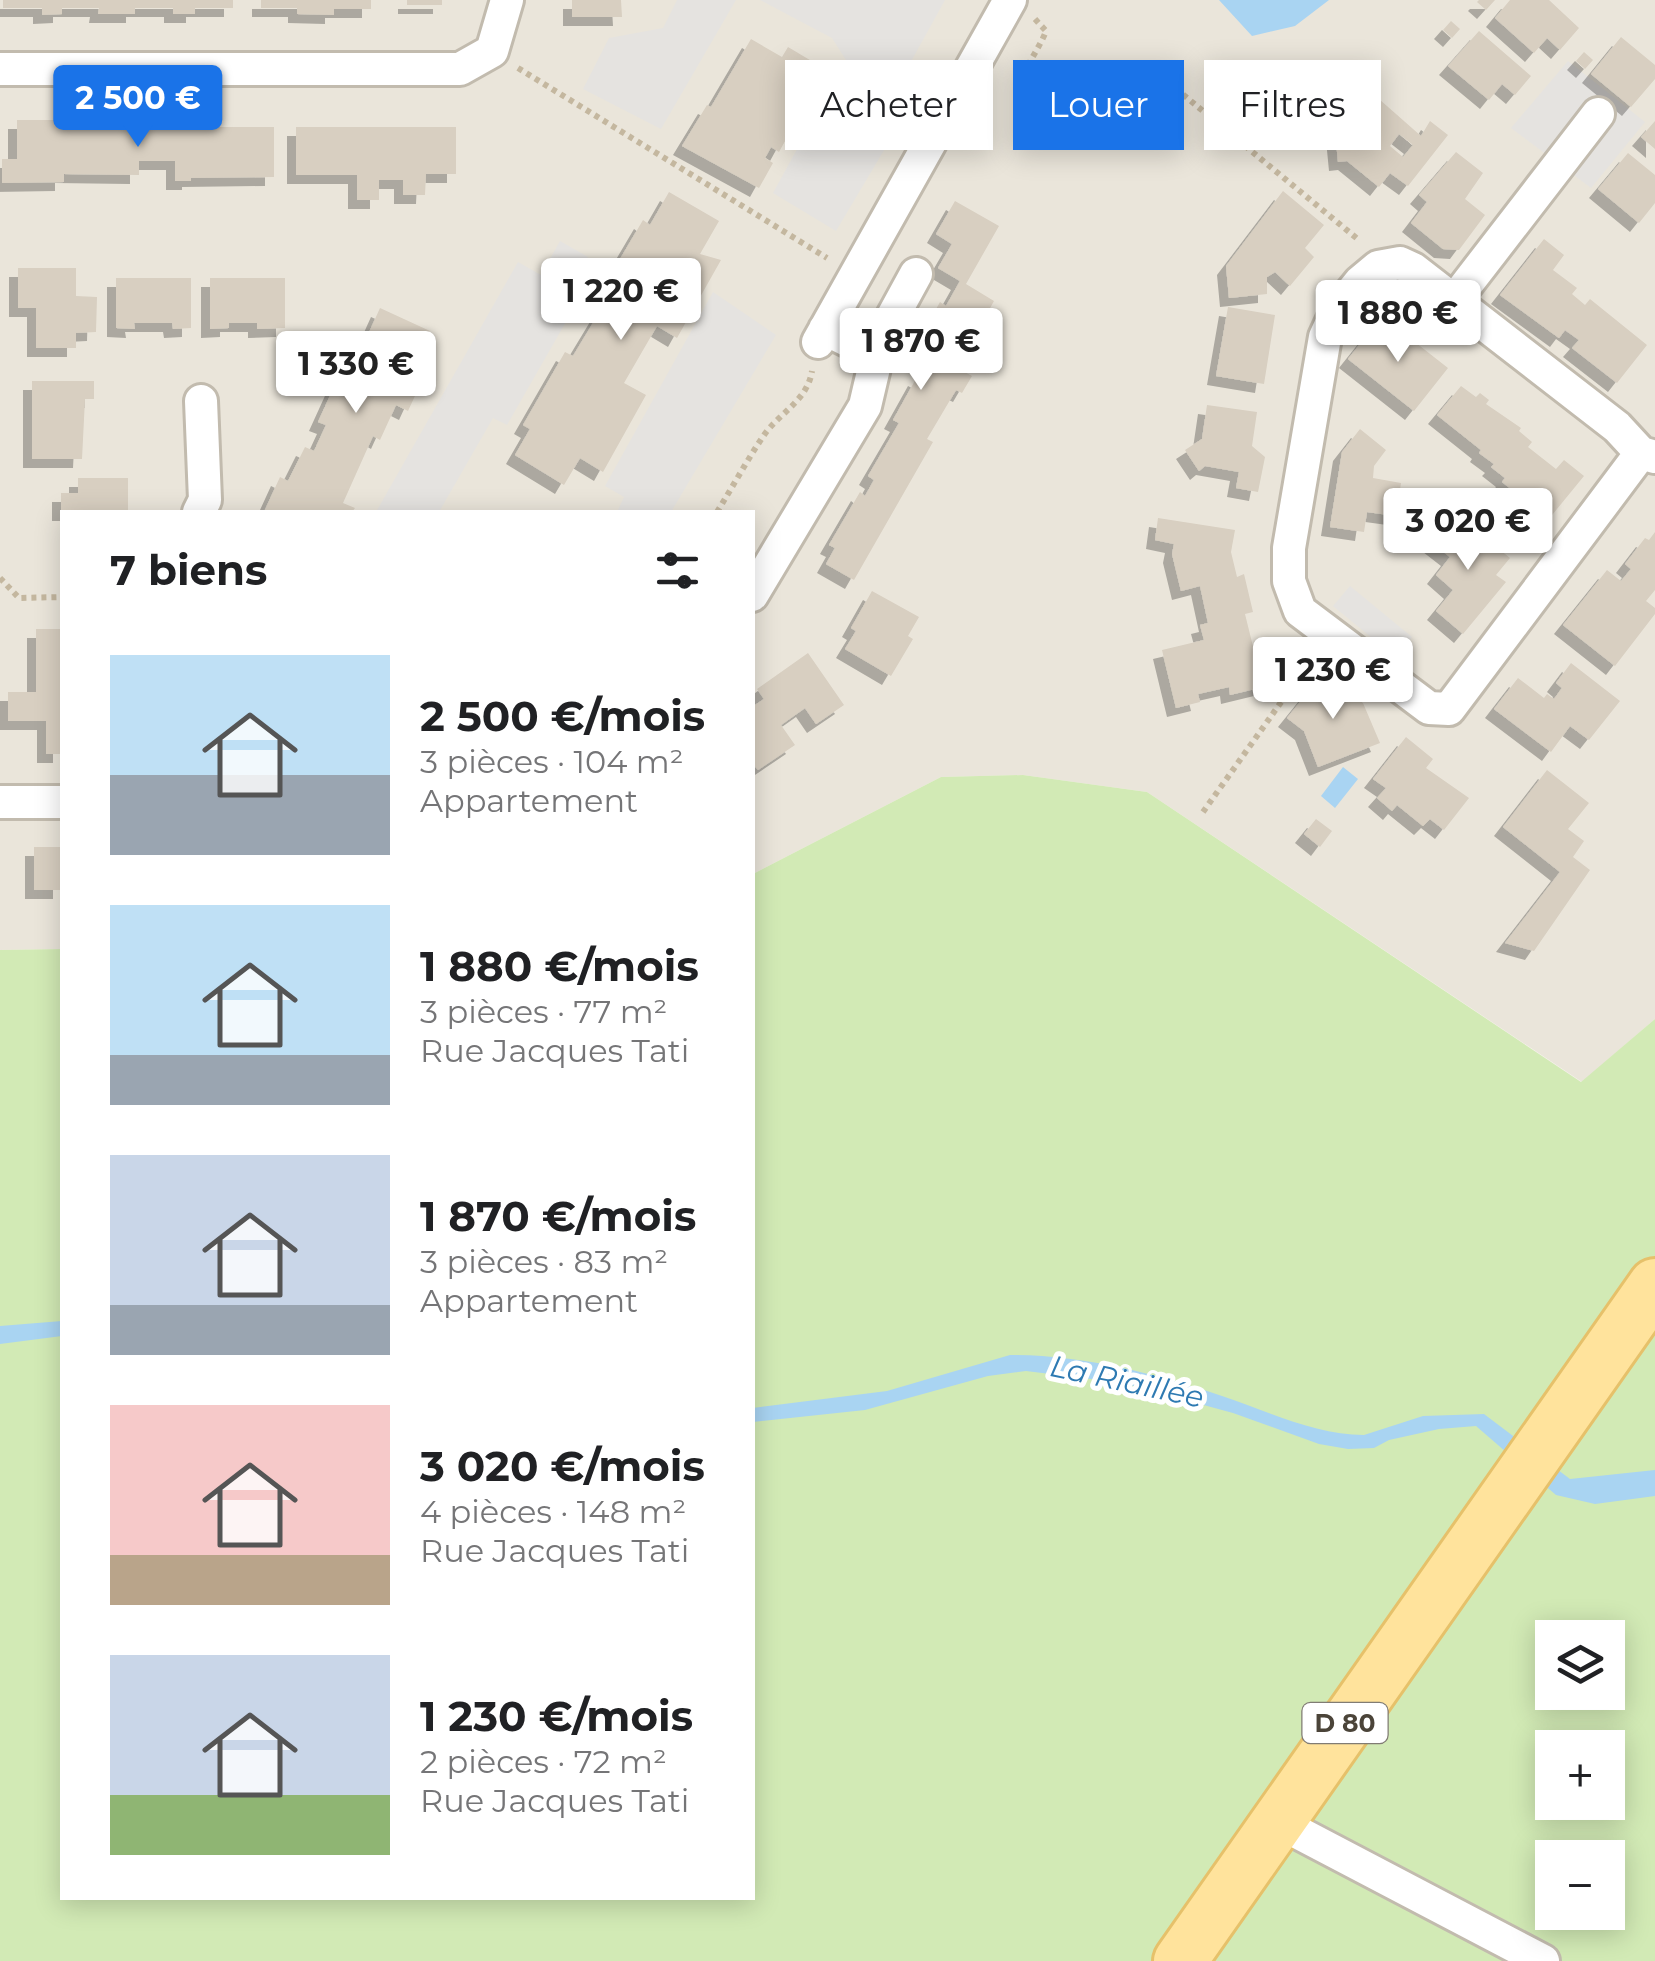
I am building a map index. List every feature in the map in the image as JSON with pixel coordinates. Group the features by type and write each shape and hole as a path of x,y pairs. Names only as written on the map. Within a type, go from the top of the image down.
{"main road":[{"name":"D 80","path":"1180,1961 1655,1285"}],"street":[{"path":"0,70 460,70 492,51 507,0"},
{"path":"877,355 821,335 1009,0"},
{"path":"1453,302 1598,114"},
{"path":"1400,263 1453,302 1648,455 1449,709 1429,708 1300,611 1290,580 1289,548 1325,337 1338,309 1360,282 1378,268 1400,263"},
{"path":"755,590 865,406 881,338 916,274"},
{"path":"200,510 205,500 202,401"},
{"path":"0,802 60,802"},
{"path":"1278,1822 1544,1961"}],"path":[{"path":"1009,0 1046,31 1021,80 1019,93 1024,103 1044,112 1065,112 1122,76 1152,76 1180,92 1367,246 1378,268"},
{"path":"492,51 855,274"},
{"path":"718,510 764,435 809,388 821,335"},
{"path":"0,578 20,598 60,597"},
{"path":"1203,812 1329,635"}],"shaded area":[{"path":"0,0 1655,0 1655,1019 1582,1082 1147,792 1023,775 941,777 755,873 755,510 60,510 60,949 0,950"},
{"path":"677,0 736,0 661,129 583,89 609,38 663,28"},
{"path":"760,0 945,0 912,60 846,60 832,38"},
{"path":"1568,61 1645,122 1591,188 1511,128"},
{"path":"797,150 884,150 836,231 773,193"},
{"path":"560,241 588,257 574,278 587,285 507,425 493,418 440,510 377,510 518,262 541,275"},
{"path":"713,292 776,335 672,510 618,510 624,497 605,486"},
{"path":"1350,586 1412,637 1395,657 1333,606"}],"green space":[{"path":"1023,775 1147,792 1581,1082 1655,1019 1655,1961 0,1961 0,950 60,949 60,1900 755,1900 755,873 941,777"}],"water":[{"path":"1219,0 1329,0 1295,26 1252,36"},
{"path":"1343,767 1358,779 1335,808 1321,796"},
{"path":"60,1321 60,1336 0,1344 0,1326"},
{"name":"La Riaillée","path":"1010,1355 1037,1356 1144,1373 1310,1427 1346,1434 1364,1435 1423,1416 1484,1414 1570,1479 1655,1470 1655,1496 1595,1504 1556,1495 1476,1426 1439,1429 1389,1440 1374,1448 1348,1449 1319,1444 1233,1413 1123,1383 1026,1371 988,1376 865,1410 755,1422 755,1408 887,1391"}],"building":[{"path":"3,0 233,0 233,8 195,8 195,14 173,14 173,8 135,8 135,14 98,14 99,8 62,8 62,14 42,15 42,8 3,8"},
{"path":"261,0 371,0 371,9 334,9 334,15 297,14 297,8 261,8"},
{"path":"407,0 442,0 442,5 407,5"},
{"path":"572,0 621,0 622,17 572,17"},
{"path":"1479,0 1495,0 1486,10"},
{"path":"1510,0 1549,0 1579,28 1560,50 1547,38 1534,53 1495,18"},
{"path":"1451,21 1460,29 1452,38 1443,30"},
{"path":"1479,31 1531,76 1515,95 1502,84 1489,100 1448,66"},
{"path":"1621,37 1655,65 1655,79 1631,107 1591,74"},
{"path":"751,39 782,57 788,47 810,60 785,60 785,141 779,152 771,147 765,158 773,163 759,188 682,146 707,105 711,107"},
{"path":"1584,52 1593,60 1585,69 1576,61"},
{"path":"1381,101 1421,136 1430,121 1448,135 1408,186 1390,173 1379,187 1347,161 1338,162 1337,150 1381,150","holes":["1399,134 1413,145 1403,157 1390,146"]},
{"path":"137,115 176,115 176,125 191,127 274,127 274,177 175,181 175,161 139,161 139,175 64,174 64,182 2,183 2,159 17,159 17,120 54,120 55,125 137,125"},
{"path":"1655,121 1655,149 1641,137"},
{"path":"296,127 456,127 456,174 426,174 425,195 403,195 403,180 379,180 379,200 357,200 357,175 296,175"},
{"path":"1456,152 1483,173 1465,199 1485,215 1459,250 1443,249 1411,223 1427,202 1419,195"},
{"path":"1628,153 1655,175 1655,203 1639,223 1598,189"},
{"path":"1283,191 1324,225 1305,248 1314,257 1290,286 1275,272 1267,277 1267,294 1229,298 1226,266"},
{"path":"669,192 719,221 700,254 721,260 677,338 657,326 624,383 646,395 603,472 580,458 564,485 515,455 530,429 523,425 565,352 573,356 608,298 600,293 643,220 650,225"},
{"path":"955,201 999,226 966,284 994,301 985,317 979,315 950,364 972,376 962,393 956,390 927,439 933,442 854,580 826,564 835,548 829,545 860,492 865,496 874,480 868,476 899,423 893,420 917,377 923,380 937,357 916,345 940,302 946,306 960,281 938,268 952,244 936,234"},
{"path":"1544,239 1564,255 1553,270 1577,288 1572,294 1585,305 1590,299 1647,345 1617,383 1572,348 1579,340 1565,330 1559,338 1500,295"},
{"path":"18,268 76,268 76,296 97,297 96,332 76,333 76,348 36,348 36,308 18,308"},
{"path":"116,278 191,278 191,328 173,329 172,323 134,323 135,329 116,328"},
{"path":"210,278 285,278 285,328 257,329 257,323 229,323 229,328 210,329"},
{"path":"1228,307 1275,315 1264,384 1216,376"},
{"path":"380,308 430,331 416,364 427,370 408,411 396,405 380,440 373,436 343,503 355,508 265,510 280,477 288,481 305,447 314,451 326,425 318,422 353,345 361,350"},
{"path":"1379,320 1448,368 1414,411 1348,359"},
{"path":"32,381 94,381 94,399 85,399 82,459 32,459"},
{"path":"1461,386 1476,397 1480,393 1489,400 1486,404 1521,428 1519,431 1532,442 1528,447 1556,469 1564,460 1584,476 1539,531 1520,516 1530,504 1502,482 1505,478 1479,453 1481,450 1437,415"},
{"path":"1207,405 1257,412 1252,446 1265,457 1258,492 1236,488 1239,472 1205,466 1199,471 1185,450 1202,439"},
{"path":"1360,429 1386,450 1374,466 1373,478 1401,483 1396,516 1367,512 1364,532 1330,527 1342,452"},
{"path":"78,478 128,478 128,510 61,510 61,493 78,493"},
{"path":"1456,514 1510,558 1496,575 1506,582 1463,634 1436,611 1453,590 1436,575 1450,557 1432,543"},
{"path":"1158,518 1235,530 1231,552 1237,577 1244,574 1253,612 1245,614 1263,687 1230,695 1229,687 1198,694 1200,702 1176,708 1162,650 1204,640 1200,625 1208,623 1200,586 1181,591 1172,554 1174,544 1155,540"},
{"path":"1655,532 1655,590 1646,601 1655,608 1655,614 1615,666 1563,625 1607,570 1621,581 1631,569 1625,564 1645,538 1649,540"},
{"path":"872,591 919,617 908,636 913,639 891,676 845,649 856,631 851,628"},
{"path":"36,629 60,629 60,754 46,754 46,721 8,721 8,692 36,692"},
{"path":"808,653 844,705 816,724 805,708 781,725 795,745 758,770 755,705 764,699 757,689"},
{"path":"1571,663 1620,701 1589,740 1570,726 1551,752 1494,709 1518,678 1544,698 1547,694 1554,699 1562,688 1556,683"},
{"path":"1324,672 1363,703 1380,743 1318,767 1304,731 1287,718"},
{"path":"1406,737 1433,759 1426,768 1469,798 1444,830 1430,819 1423,826 1397,805 1392,811 1377,798 1386,788 1373,779"},
{"path":"1547,770 1589,803 1568,829 1584,841 1573,857 1590,870 1534,951 1505,943 1560,872 1503,827"},
{"path":"1316,819 1332,831 1320,847 1304,834"},
{"path":"34,847 60,847 60,890 34,890"}]}
